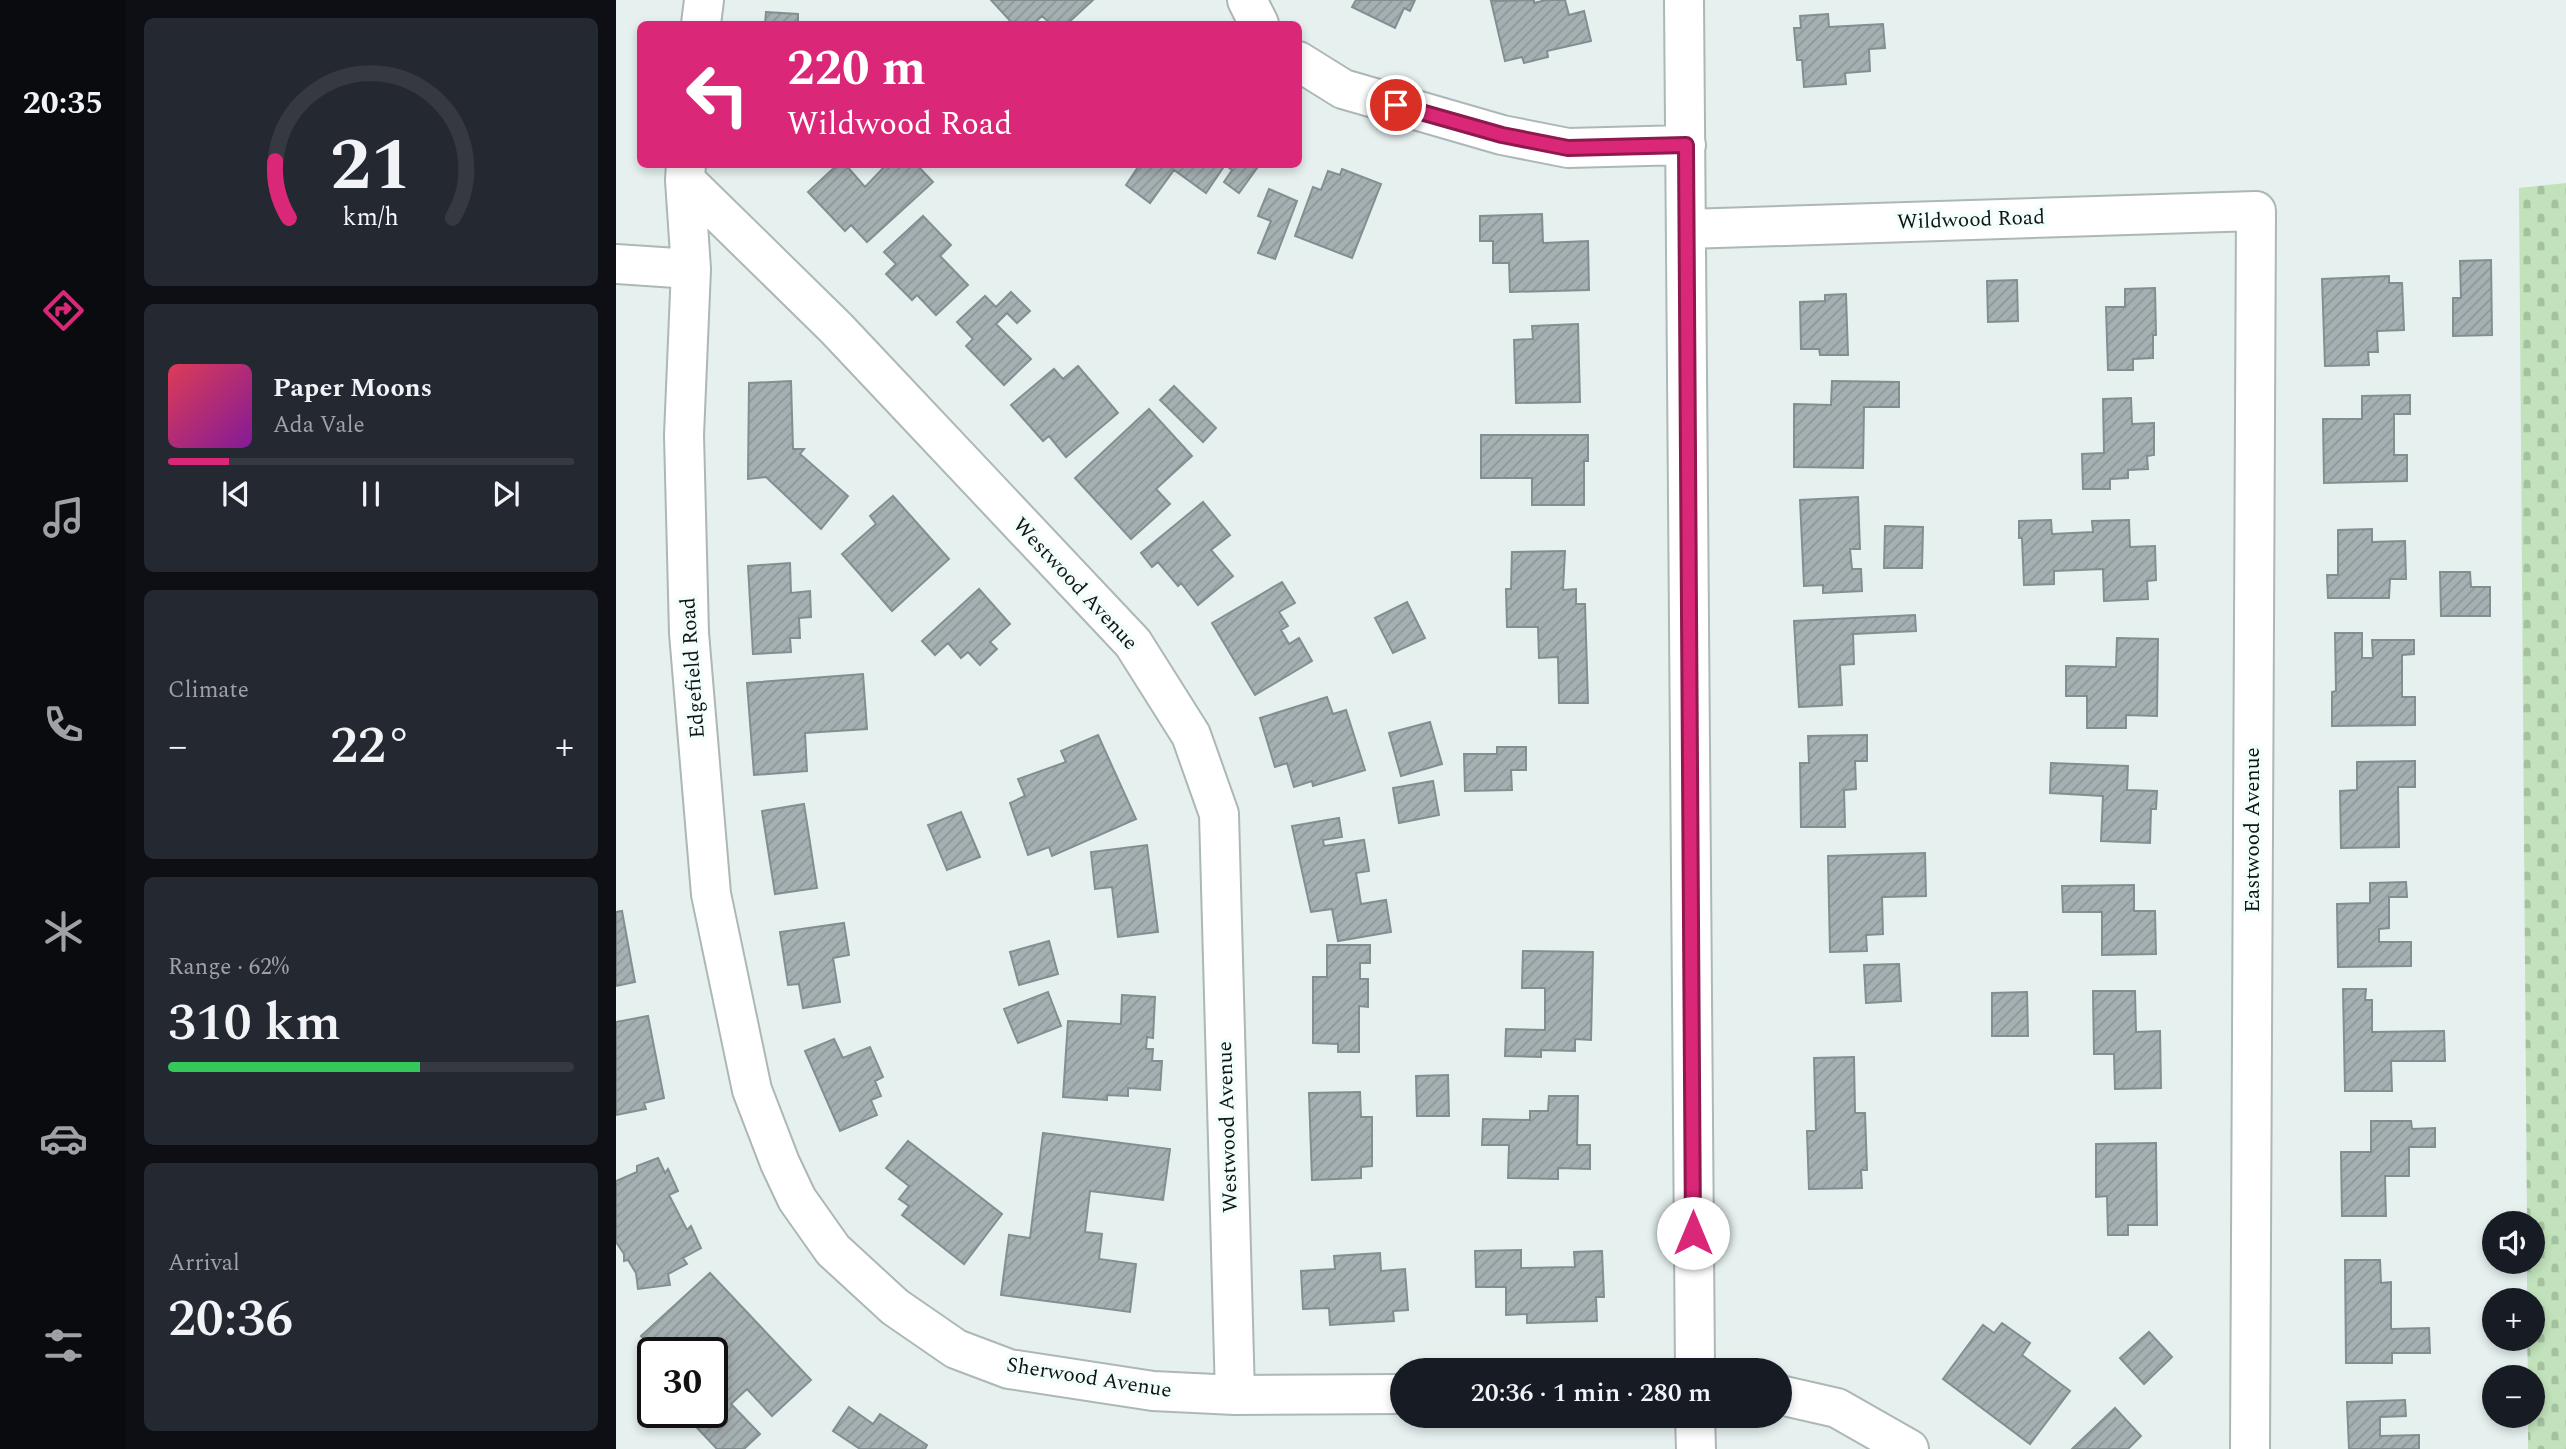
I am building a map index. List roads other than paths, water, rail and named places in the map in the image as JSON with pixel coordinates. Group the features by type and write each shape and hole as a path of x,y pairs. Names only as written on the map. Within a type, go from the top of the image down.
{"street":[{"path":"701,21 704,0"},
{"path":"1247,0 1258,21"},
{"path":"1684,0 1695,1358"},
{"path":"1302,63 1343,89 1502,135 1568,148 1686,145"},
{"name":"Edgefield Road","path":"686,172 691,270 684,435 689,633 711,894 752,1090 780,1163"},
{"name":"Westwood Avenue","path":"686,172 1133,643 1191,736 1219,814 1235,1395"},
{"name":"Wildwood Road","path":"1687,229 2256,211"},
{"name":"Eastwood Avenue","path":"2250,1449 2256,211"},
{"path":"616,264 691,270"},
{"name":"Sherwood Avenue","path":"780,1163 797,1199 833,1250 895,1307 956,1349 1009,1369 1153,1391 1235,1395 1390,1394"},
{"path":"1792,1398 1837,1408 1909,1449"},
{"path":"1695,1428 1696,1449"}]}
